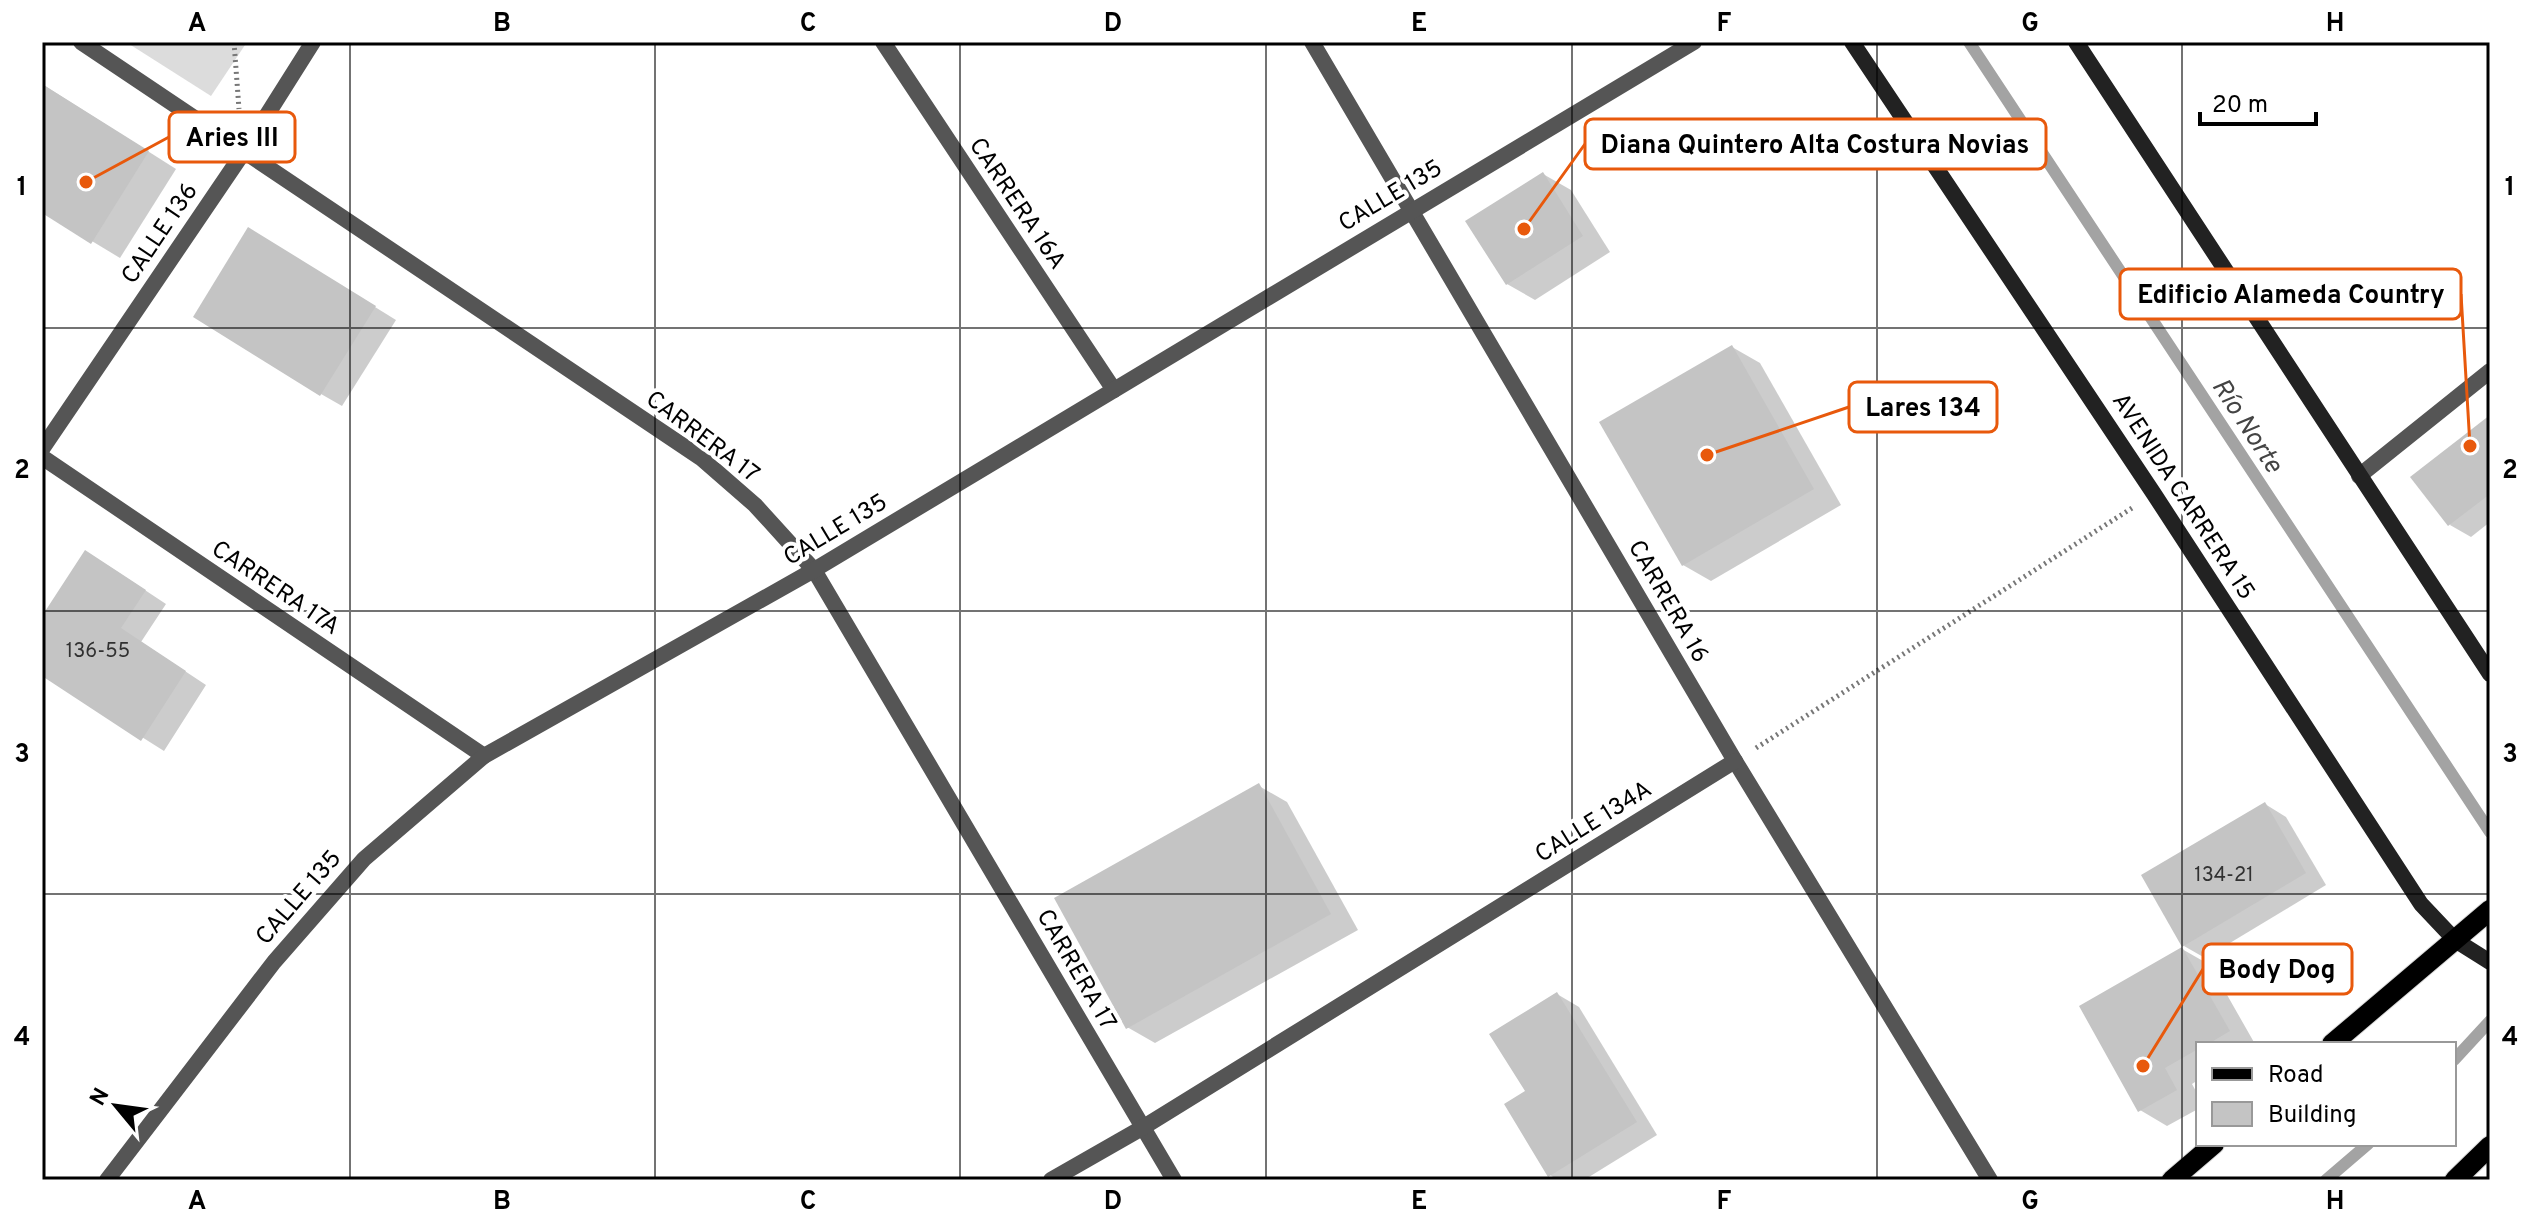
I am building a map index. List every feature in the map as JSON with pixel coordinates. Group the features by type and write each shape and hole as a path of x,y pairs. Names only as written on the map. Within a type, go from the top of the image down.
{"main road":[{"name":"AVENIDA CARRERA 15","path":"1852,42 2154,494 2421,904 2455,940 2486,960"},
{"path":"2076,42 2490,674"},
{"path":"2334,1042 2490,910"},
{"path":"2172,1180 2212,1146"},
{"path":"2455,1180 2490,1146"}],"street":[{"name":"CARRERA 17","path":"81,42 701,458 755,505 814,570 1174,1180"},
{"name":"CALLE 136","path":"42,449 243,153 313,42"},
{"name":"CARRERA 16A","path":"883,42 1114,390"},
{"name":"CARRERA 16","path":"1312,42 1735,761 1990,1180"},
{"name":"CALLE 135","path":"107,1180 274,962 364,859 484,756 814,570 1694,42"},
{"path":"2359,476 2490,371"},
{"name":"CARRERA 17A","path":"42,457 484,756"},
{"name":"CALLE 134A","path":"1051,1180 1142,1128 1735,761"}],"path":[{"path":"234,42 243,153"},
{"path":"1735,761 2154,494"}],"shaded area":[{"path":"126,42 247,42 211,96"}],"building":[{"path":"42,84 149,151 91,244 42,213"},
{"path":"1543,172 1583,236 1506,285 1465,221"},
{"path":"248,227 376,306 320,396 193,317"},
{"path":"1732,345 1814,489 1682,566 1599,422"},
{"path":"2490,415 2490,494 2448,526 2410,477"},
{"path":"85,550 146,590 121,628 186,671 141,741 42,676 42,616"},
{"path":"1259,783 1331,914 1126,1029 1054,898"},
{"path":"2265,802 2306,873 2182,947 2141,875"},
{"path":"2182,947 2230,1031 2211,1042 2196,1042 2196,1050 2165,1068 2177,1090 2138,1112 2079,1006"},
{"path":"1557,992 1637,1122 1548,1177 1504,1104 1525,1091 1489,1034"}],"waterway":[{"name":"Río Norte","path":"1969,42 2490,832"},
{"path":"2456,1058 2490,1021"},
{"path":"2326,1180 2366,1146"}],"place":[{"name":"Aries III","path":"86,182"},
{"name":"Diana Quintero Alta Costura Novias","path":"1524,229"},
{"name":"Edificio Alameda Country","path":"2470,446"},
{"name":"Lares 134","path":"1707,455"},
{"name":"Body Dog","path":"2143,1066"}]}
